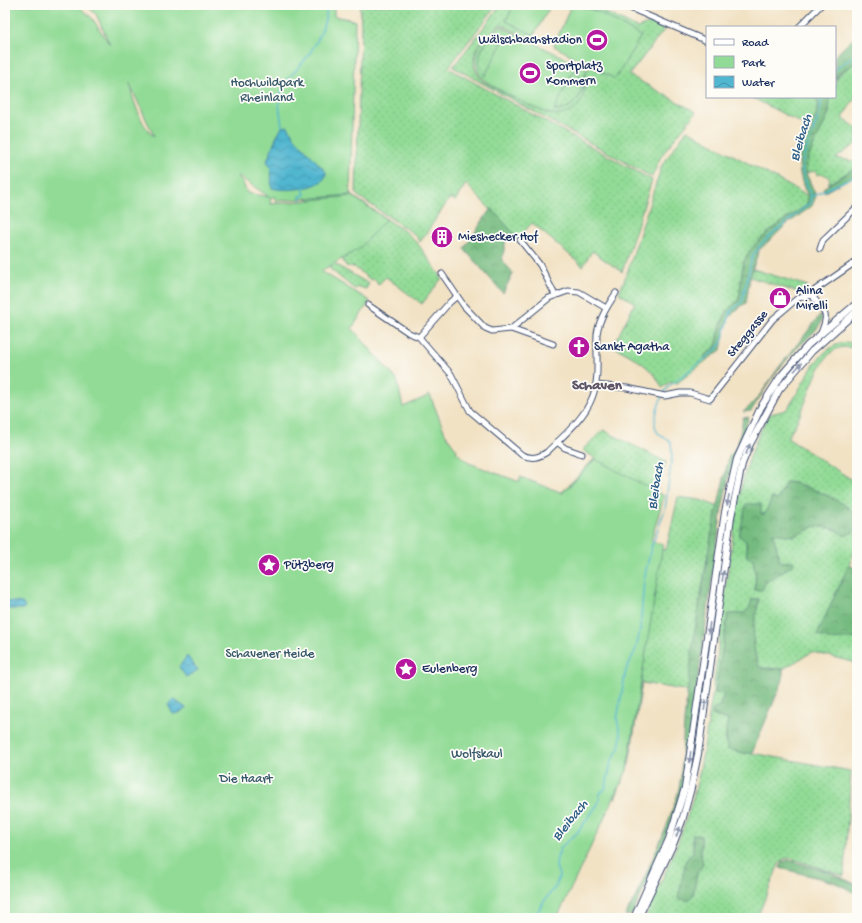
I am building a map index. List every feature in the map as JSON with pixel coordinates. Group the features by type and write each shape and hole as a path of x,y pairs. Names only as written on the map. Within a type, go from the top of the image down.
{"main road":[{"path":"634,918 669,839 686,788 725,512 737,459 761,407 781,376 796,357 821,333 857,303"},
{"path":"638,918 674,842 691,788 698,754 731,517 742,464 762,420 774,398 789,377 812,352 857,311"}],"street":[{"path":"623,5 706,41"},
{"path":"800,26 821,5"},
{"path":"820,249 823,240 857,207"},
{"path":"520,240 540,265 555,295"},
{"path":"821,333 826,322 826,314 813,295 818,287 857,261"},
{"path":"442,274 457,296 485,328 492,331 511,329 553,344"},
{"path":"511,329 549,298 568,291 579,292 606,308"},
{"path":"368,305 409,333 419,337 451,374 470,411 522,455 530,458 540,456 557,442 583,413 592,399 596,385 597,333 606,308 616,293"},
{"name":"Steggasse","path":"596,385 627,388 662,396 685,392 710,399 773,319 798,298 813,295"},
{"path":"419,337 457,296"},
{"path":"557,442 565,448 582,454"}],"green space":[{"name":"Schavener Heide","path":"5,5 77,5 92,18 110,45 96,14 85,5 334,5 334,16 355,21 350,195 276,201 275,197 270,198 271,204 352,196 386,219 359,249 321,271 370,301 352,328 397,380 403,407 430,395 445,433 457,450 456,452 469,463 517,481 520,481 520,477 563,493 595,459 664,496 651,541 663,544 627,770 557,918 5,918","holes":["129,83 154,136 145,127 132,96","237,175 269,197 247,193 243,183"]},
{"path":"360,5 497,5 448,68 652,180 622,272 592,251 583,266 532,223 518,238 466,184 455,201 450,198 420,242 414,234 358,196 356,192 361,27"},
{"path":"501,5 514,5 506,21 534,35 532,40 500,24 480,42 475,52 474,66 482,80 487,84 550,114 566,113 577,105 584,92 583,76 591,66 615,79 641,36 596,11 581,5 590,5 637,28 651,23 664,30 629,75 696,112 661,156 652,177 453,67"},
{"path":"514,5 551,5 534,35 506,21"},
{"name":"Wälschbachstadion","path":"576,5 596,11 641,36 615,79 554,46 570,8"},
{"path":"334,16 353,20 350,194 407,233 418,244 442,278 422,304 386,277 378,285 375,279 371,280 354,267 346,266 309,198"},
{"name":"Sportplatz Kommern","path":"500,26 587,69 584,80 583,95 578,105 571,111 555,115 504,93 482,78 476,64 477,50 483,42","holes":["506,35 485,76 481,70 480,64 479,57 481,51 488,41 493,37","574,69 582,82 582,90 575,102 569,107 554,111"]},
{"path":"498,35 506,35 485,77 479,63 482,48 491,38"},
{"path":"857,35 857,61 839,73 836,78 836,55"},
{"path":"855,63 857,65 857,95 842,118 857,128 857,143 836,158 857,162 857,167 828,184 830,179 826,175 817,175 815,171 806,173 808,158 829,113 830,98 836,98 836,84 838,76"},
{"path":"575,69 580,76 582,83 579,97 568,107 553,111"},
{"path":"753,98 814,98 818,101 816,117 812,129"},
{"path":"814,98 830,98 829,113 808,158 806,173 816,196 812,206 786,225 759,250 750,277 746,303 734,313 727,323 721,350 707,360 704,356 716,347 725,315 739,300 741,277 746,257 765,235 807,205 808,196 800,175 799,157 802,146 812,129 810,124 816,117 818,101"},
{"path":"687,130 808,196 807,205 765,236 757,243 746,257 742,271 739,300 725,315 716,347 704,356 707,360 676,384 671,381 662,388 654,374 648,368 613,346 635,303 619,293 626,276 662,165"},
{"path":"857,167 857,174 825,192 823,188"},
{"path":"491,208 518,238 507,234 502,260 513,273 503,293 464,249"},
{"path":"333,263 369,284 366,289 359,287 355,289 352,287 330,269"},
{"path":"753,269 808,286 800,293 750,277"},
{"path":"820,315 822,318 821,322 816,330 784,363 751,411 743,412 759,396 780,366"},
{"path":"846,342 857,344 857,348 839,348 827,356 815,378 800,415 787,438 857,483 857,523 852,511 840,502 811,489 787,482 777,500 772,498 765,514 761,514 746,541 747,557 753,559 756,578 754,590 794,564 792,561 780,562 773,533 794,536 816,526 853,532 857,526 857,547 817,635 857,638 857,663 812,652 783,669 760,668 754,651 754,625 759,599 752,599 747,611 728,614 715,693 724,694 720,705 713,710 712,715 728,720 725,743 743,753 752,753 851,771 844,876 790,858 784,859 779,864 757,918 645,918 683,830 699,774 712,696 734,525 742,486 753,449 760,431 770,414 786,410 818,360 835,345","holes":["693,834 701,836 701,856 703,864 697,873 693,895 679,899 686,860 693,852"]},
{"path":"749,417 732,464 722,508 684,780 668,832 647,882 632,915 625,916 637,894 666,828 678,793 681,776 684,721 693,643 711,536 729,456 737,444 743,418"},
{"path":"603,430 666,462 657,488 656,512 579,517 561,493 595,458 582,450"},
{"path":"786,482 801,485 840,502 852,511 856,518 857,526 853,532 845,536 835,529 816,526 794,536 773,533 780,562 793,561 794,564 766,582 762,590 754,590 756,578 753,559 747,557 746,541 739,536 746,504 761,504 761,514 765,514 772,497 777,500"},
{"path":"678,497 700,500 719,507 700,598 689,691 642,683 629,764 615,799 648,548 666,550"},
{"path":"849,565 857,569 857,638 831,640 817,635"},
{"path":"752,599 759,599 754,634 754,651 760,668 783,669 783,680 752,753 743,753 727,749 726,729 728,720 712,715 713,710 720,705 724,694 715,693 728,614 747,611"},
{"path":"693,834 701,836 701,856 703,864 697,873 693,895 689,900 678,899 686,860 693,852"},
{"path":"789,860 829,872 857,885 857,894 834,882 780,868 782,862"}],"water":[{"path":"288,126 295,138 326,172 325,178 313,186 286,190 272,188 271,171 267,161 282,127"},
{"path":"5,601 22,603 25,607 23,609 5,609"},
{"path":"187,656 198,670 186,677 179,667"},
{"path":"173,699 186,708 179,713 173,714 168,705"}],"waterway":[{"path":"282,127 279,105 281,93 288,80 304,61 318,39 322,31 327,5"},
{"path":"852,5 857,11"},
{"name":"Bleibach","path":"836,69 857,53"},
{"name":"Bleibach","path":"534,918 544,901 556,886 559,876 556,866 557,858 561,847 577,833 598,804 600,794 606,787 611,762 619,748 621,737 617,719 626,670 636,649 640,630 644,580 651,548 665,509 672,456 671,442 659,434 656,429 656,416 660,402 669,386 715,351 722,342 731,311 742,302 752,257 762,243 810,203 811,197 802,171 803,159 820,112 821,98"},
{"path":"812,196 857,175"},
{"path":"301,199 300,196 305,195 303,188"}],"place":[{"name":"Wälschbachstadion","path":"597,40"},
{"name":"Sportplatz Kommern","path":"530,73"},
{"name":"Mieshecker Hof","path":"442,237"},
{"name":"Alina Mirelli","path":"780,298"},
{"name":"Sankt Agatha","path":"579,347"},
{"name":"Pützberg","path":"269,565"},
{"name":"Eulenberg","path":"406,669"}],"district":[{"name":"Schaven","path":"597,386"}],"park label":[{"name":"Hochwildpark Rheinland","path":"267,90"},
{"name":"Wolfskaul","path":"477,754"},
{"name":"Die Haart","path":"246,779"}]}
